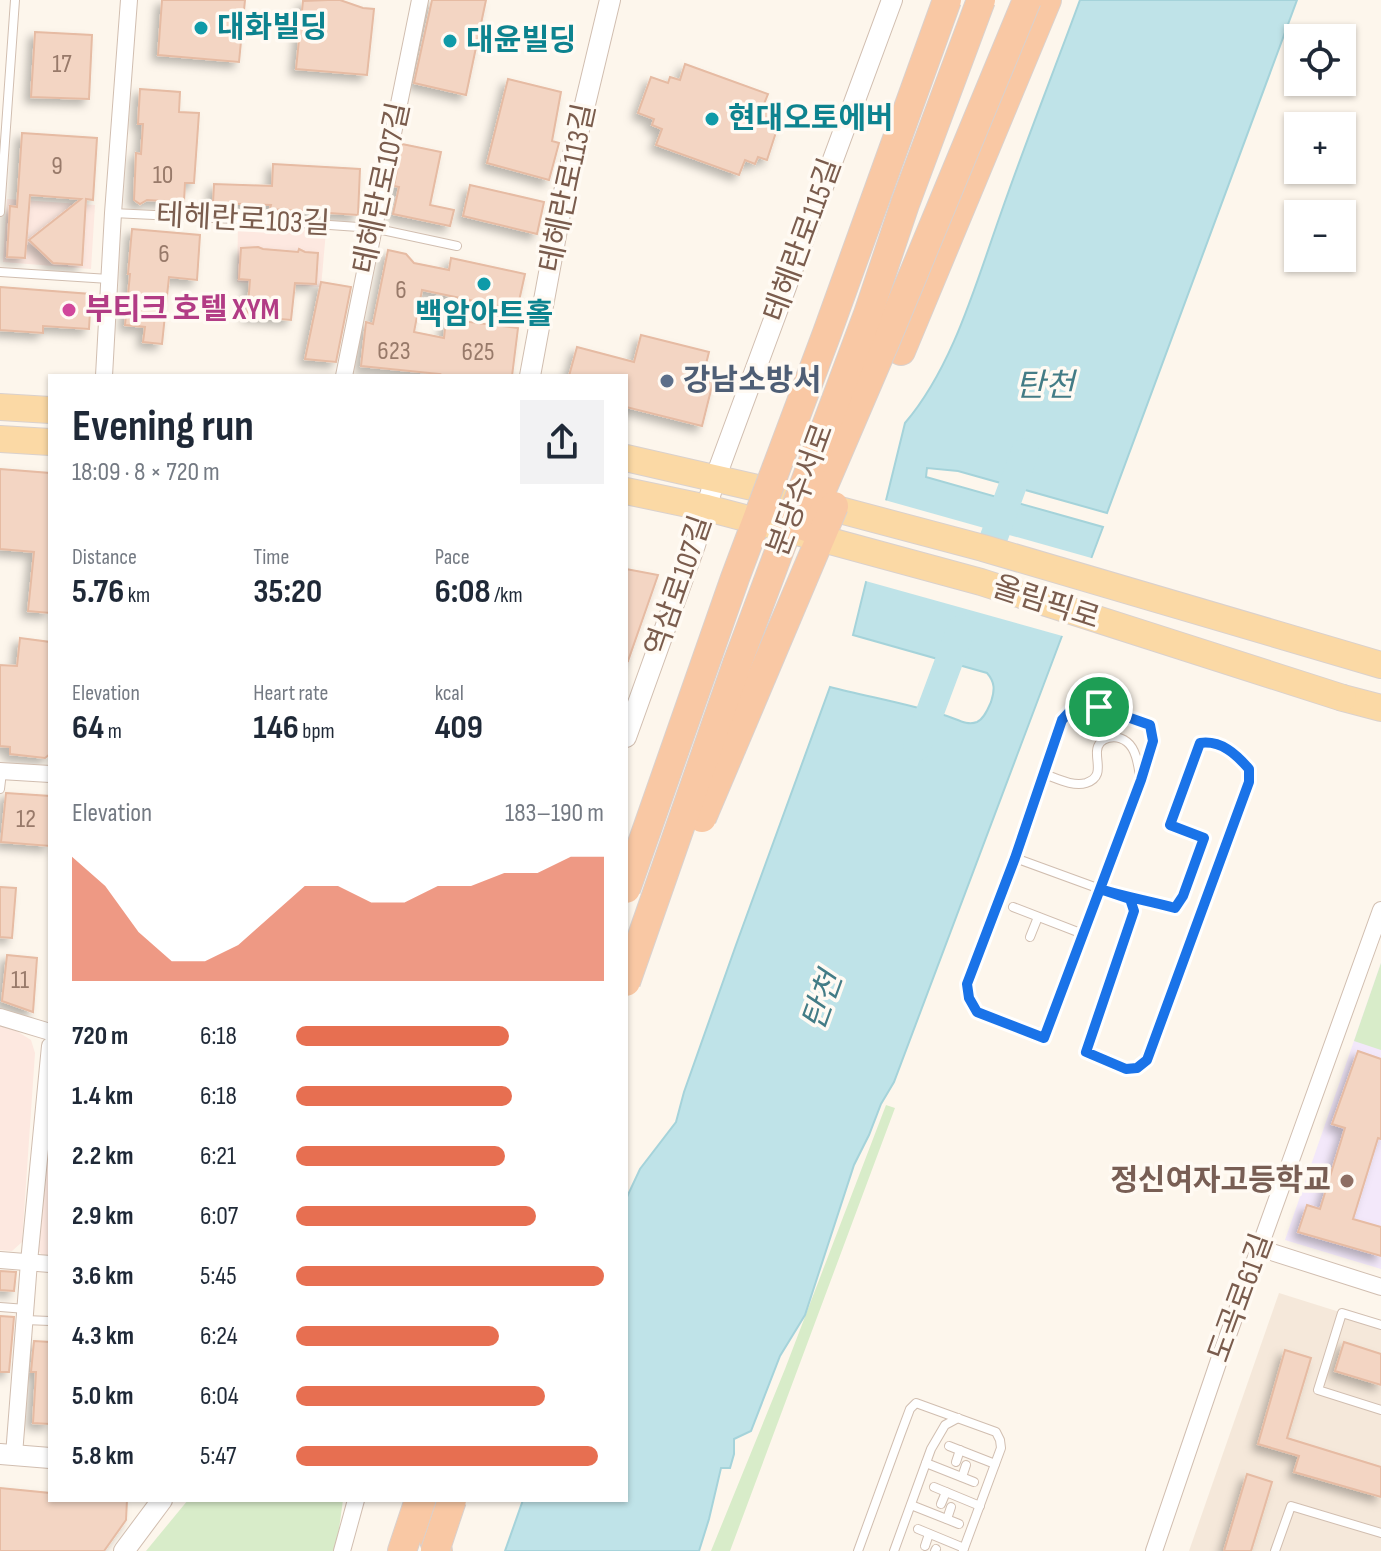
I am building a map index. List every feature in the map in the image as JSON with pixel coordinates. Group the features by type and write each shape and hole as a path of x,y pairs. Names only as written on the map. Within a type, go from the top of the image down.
{"highway":[{"name":"분당수서로","path":"628,883 735,578 947,0"},
{"name":"분당수서로","path":"628,976 737,664 981,0"},
{"path":"737,664 811,517 1027,0"},
{"path":"655,898 699,824 904,345 1047,0"},
{"path":"402,1551 418,1502"},
{"path":"420,1502 436,1551"},
{"path":"436,1551 451,1502"}],"main road":[{"path":"0,407 48,410"},
{"path":"0,439 48,442"},
{"name":"올림픽로","path":"628,458 757,488 983,548 1381,665"},
{"name":"올림픽로","path":"628,491 707,508 981,582 1381,708"}],"street":[{"name":"테헤란로103길","path":"104,374 129,0"},
{"name":"테헤란로107길","path":"344,374 420,0"},
{"name":"테헤란로113길","path":"530,374 564,192 610,0"},
{"name":"테헤란로115길","path":"715,479 892,0"},
{"name":"역삼로107길","path":"628,731 715,479"},
{"path":"1,772 48,774"},
{"name":"도곡로61길","path":"1154,1551 1381,910"},
{"path":"0,1017 48,1031"},
{"path":"48,1067 26,1314 7,1455 48,1458"},
{"path":"1259,1248 1381,1287"},
{"path":"0,1260 48,1264"},
{"path":"342,1551 355,1502"},
{"path":"124,1551 146,1510"}],"lane":[{"path":"0,212 15,0"},
{"name":"테헤란로103길","path":"113,213 373,228 457,246"},
{"path":"0,272 109,279"},
{"path":"1083,703 1150,725 1153,741 1141,780 1044,1038 977,1012 969,998 967,984 1015,858 1062,720 1073,708 1083,703"},
{"path":"1044,774 1076,785 1089,783 1099,765 1097,751 1100,743 1106,738 1120,737 1130,744 1141,780"},
{"path":"1015,858 1130,899 1175,908 1183,896 1204,838 1170,825 1200,743 1204,741 1224,746 1249,769 1249,782 1147,1060 1137,1068 1126,1069 1086,1052 1134,911 1130,899"},
{"path":"0,789 1,772"},
{"path":"1013,907 1083,934"},
{"path":"1030,937 1038,917"},
{"path":"0,1307 48,1320"},
{"path":"1381,1325 1342,1313 1318,1390 1381,1410"},
{"path":"858,1551 910,1409 916,1403 996,1432 1001,1448 964,1549 918,1529"},
{"path":"897,1550 931,1449 945,1425 959,1418"},
{"path":"949,1446 995,1464"},
{"path":"956,1462 960,1450"},
{"path":"926,1463 974,1482"},
{"path":"962,1477 966,1465"},
{"path":"934,1487 980,1506"},
{"path":"941,1504 946,1492"},
{"path":"911,1505 959,1524"},
{"path":"1275,1551 1291,1506 1381,1533"},
{"path":"947,1519 951,1507"},
{"path":"925,1546 929,1534"}],"shaded area":[{"path":"7,199 95,205 91,269 3,262"},
{"path":"238,225 326,231 321,287 237,282"},
{"path":"1381,963 1381,1269 1285,1240"},
{"path":"0,1025 31,1040 35,1053 22,1242 12,1251 0,1250"},
{"path":"48,1109 48,1259 37,1249"},
{"path":"1279,1293 1381,1325 1381,1551 1189,1551"}],"green space":[{"path":"1381,963 1381,1050 1354,1041"},
{"path":"886,1105 895,1108 730,1551 711,1551 785,1369"},
{"path":"186,1502 343,1502 336,1551 146,1551"}],"water":[{"name":"탄천","path":"1080,0 1297,0 1288,24 1284,24 1284,35 1107,513 958,471 927,468 926,477 1103,527 894,1082 854,1165 805,1315 780,1356 751,1431 734,1439 730,1468 721,1468 699,1551 505,1551 522,1502 628,1502 628,1195 640,1169 676,1122 736,945 830,687 970,723 982,719 991,702 994,686 987,673 853,635 905,423 937,376 972,295"}],"pier":[{"path":"881,499 1095,559 1066,637 862,580"}],"building":[{"name":"대화빌딩","path":"162,0 245,0 239,62 158,55"},
{"path":"340,0 374,9 367,75 296,69 303,1"},
{"name":"대윤빌딩","path":"432,0 486,0 466,95 414,83"},
{"path":"35,32 92,35 89,99 31,97"},
{"name":"현대오토에버","path":"685,64 768,94 762,109 772,113 770,120 779,123 767,160 758,157 755,164 745,160 739,175 656,145 662,129 652,125 654,119 638,113 651,77 668,83 670,77 680,80"},
{"path":"508,79 561,92 552,141 559,143 549,180 487,163"},
{"path":"140,89 180,92 179,112 199,113 194,183 185,183 184,202 147,200 140,204 134,200 136,153 141,154 143,124 138,124"},
{"path":"22,133 97,138 93,200 86,199 82,265 53,263 29,240 81,199 30,195 25,258 7,257 10,206 17,207"},
{"path":"402,144 441,152 430,205 454,210 450,226 393,214 399,187 394,186"},
{"path":"273,164 360,169 358,215 270,209 271,205 213,203 214,184 272,186"},
{"name":"백암아트홀","path":"470,185 544,202 537,234 463,216"},
{"path":"132,229 200,235 197,280 169,277 162,344 143,342 145,327 125,325"},
{"path":"241,248 318,253 316,284 295,283 291,320 247,316 250,280 239,279"},
{"path":"388,250 406,254 414,263 449,270 451,258 525,274 517,310 422,290 414,332 444,338 446,319 518,328 512,374 440,374 361,366 366,322 373,324"},
{"path":"321,282 351,287 336,362 305,359"},
{"path":"0,287 91,294 89,329 43,326 43,333 0,330"},
{"name":"강남소방서","path":"641,335 709,352 702,380 713,382 702,426 628,408 628,374 570,374 577,347 634,362"},
{"path":"0,469 48,473 48,613 28,611 34,552 0,549"},
{"path":"628,569 658,575 628,661"},
{"path":"20,638 48,642 48,756 45,758 10,754 10,747 0,746 0,665 17,666"},
{"path":"6,793 48,796 48,846 1,842"},
{"path":"0,887 16,888 12,938 0,937"},
{"path":"7,955 37,958 33,1012 2,1001"},
{"path":"1358,1051 1381,1059 1381,1139 1378,1138 1353,1219 1381,1227 1381,1256 1298,1232 1307,1205 1320,1209 1345,1128 1332,1124"},
{"path":"0,1271 16,1272 14,1291 0,1290"},
{"path":"0,1316 14,1317 9,1372 0,1372"},
{"path":"34,1341 48,1342 48,1424 33,1423 36,1372 31,1372"},
{"path":"1344,1342 1381,1354 1381,1385 1335,1371"},
{"path":"1285,1350 1311,1358 1287,1438 1381,1467 1381,1497 1294,1472 1299,1456 1258,1444"},
{"path":"1247,1474 1272,1482 1251,1551 1224,1551"},
{"path":"0,1488 48,1493 48,1502 127,1502 126,1520 104,1551 0,1551"}],"waterway":[{"name":"탄천","path":"994,537 1025,452"},
{"name":"탄천","path":"917,747 961,629"}],"place":[{"name":"대화빌딩","path":"201,28"},
{"name":"대윤빌딩","path":"450,41"},
{"name":"현대오토에버","path":"712,119"},
{"name":"백암아트홀","path":"484,284"},
{"name":"부티크 호텔 XYM","path":"69,310"},
{"name":"강남소방서","path":"667,381"},
{"name":"정신여자고등학교","path":"1347,1181"}],"route":[{"path":"1099,707 1083,703 1073,708 1062,720 1015,858 967,984 969,998 977,1012 1044,1038 1100,889 1130,899 1134,911 1086,1052 1126,1069 1137,1068 1147,1060 1249,782 1249,769 1224,746 1204,741 1200,743 1170,825 1204,838 1183,896 1175,908 1100,889 1153,741 1150,725 1099,707"}]}
